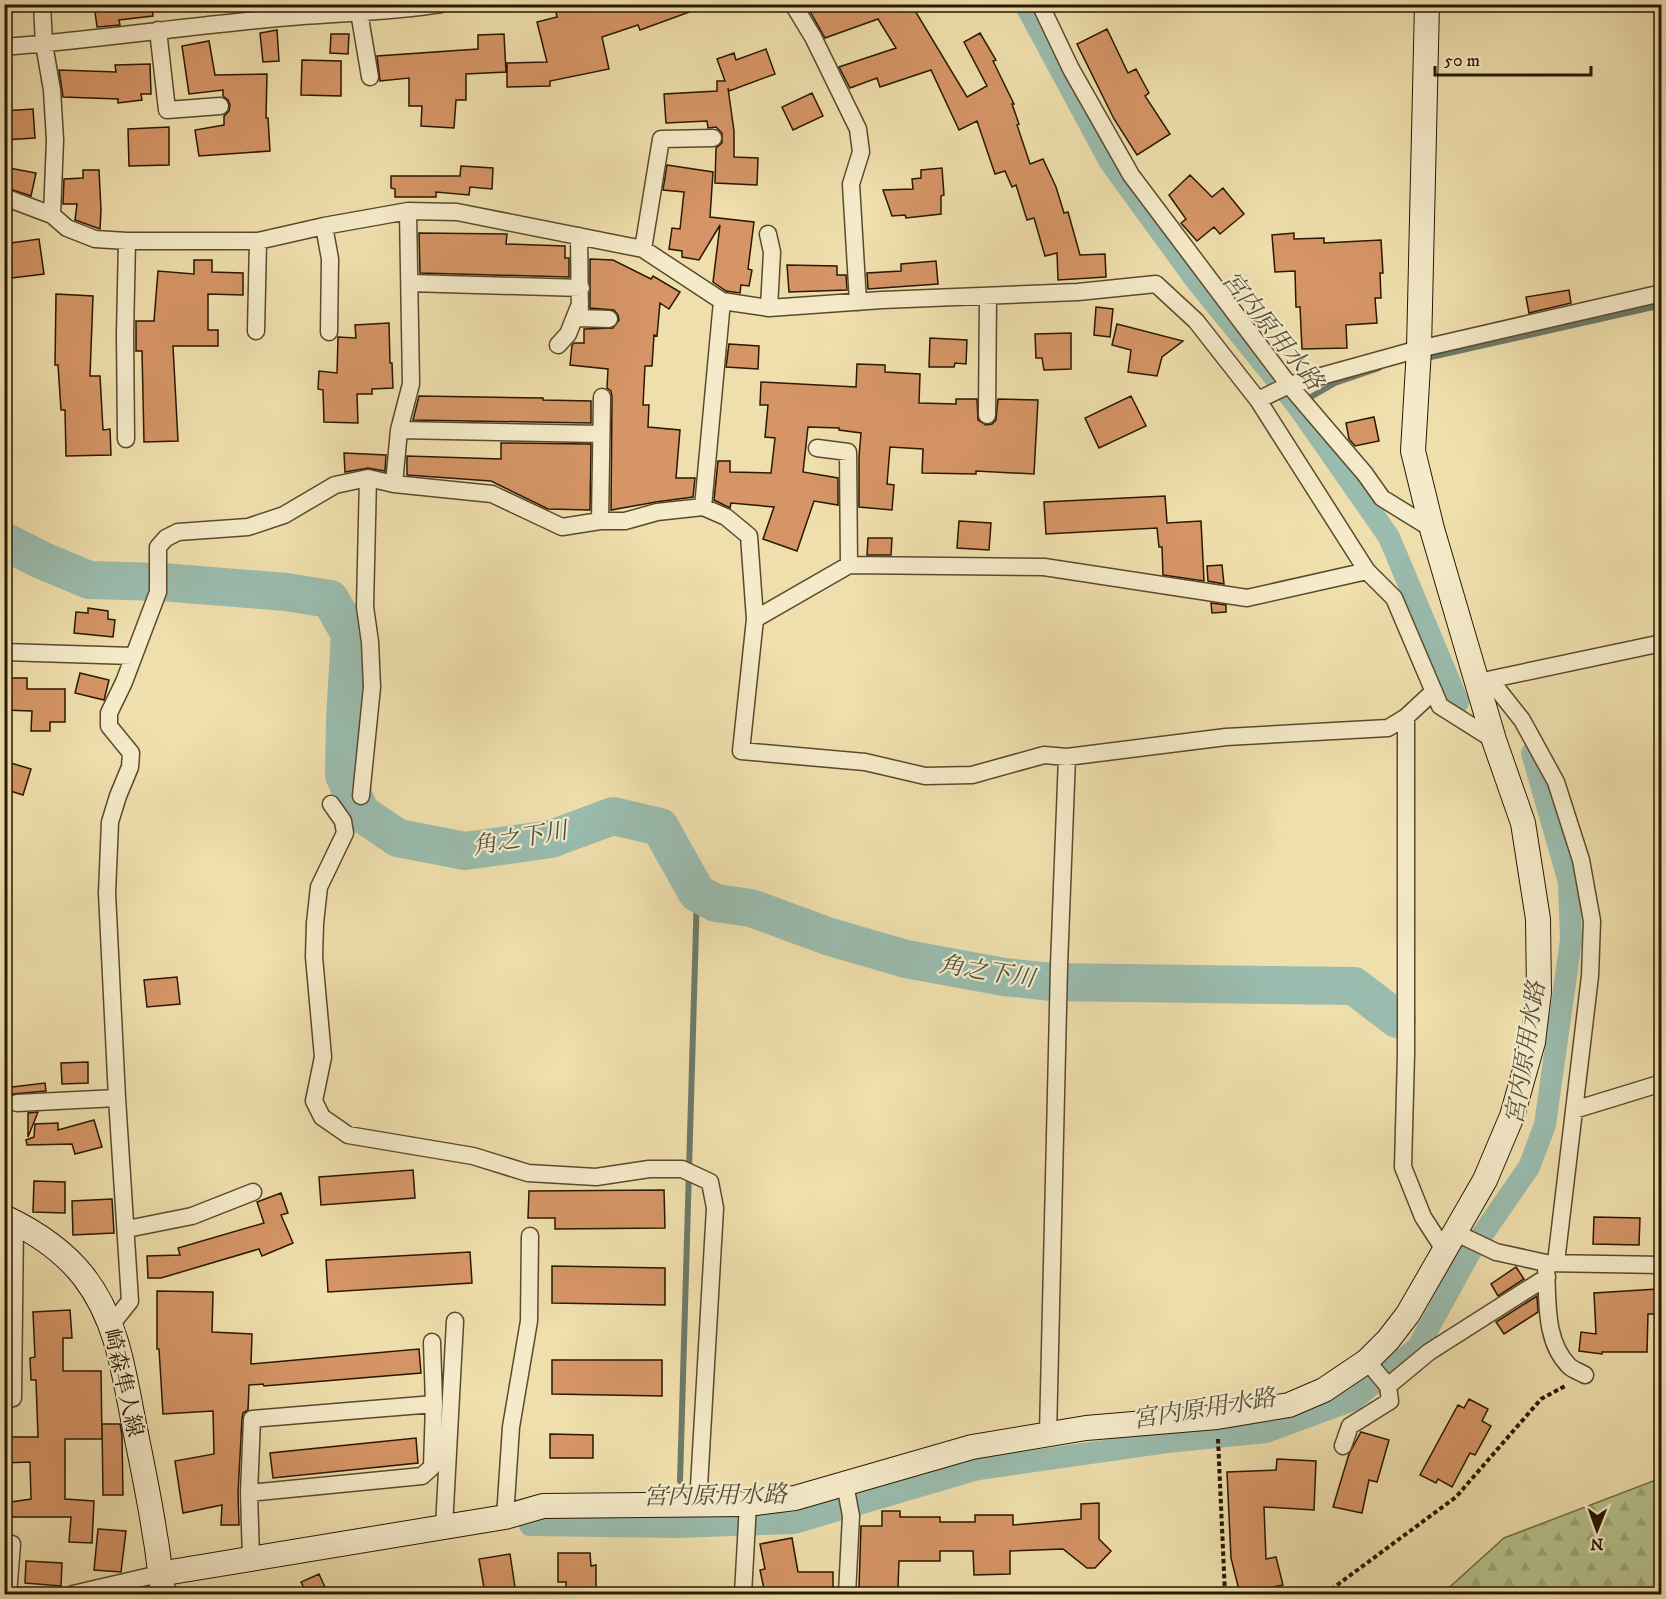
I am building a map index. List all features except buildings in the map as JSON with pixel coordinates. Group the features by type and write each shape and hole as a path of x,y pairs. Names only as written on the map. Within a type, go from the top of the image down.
{"street":[{"path":"42,4 44,44 52,90 55,140 52,215"},
{"path":"4,47 306,15 414,9 441,4"},
{"path":"793,4 813,37 858,129 861,152 851,184 858,302"},
{"path":"1040,4 1071,69 1131,176 1291,387 1365,474 1382,498 1432,529"},
{"path":"1343,1446 1350,1426 1390,1401 1378,1374 1388,1340 1408,1314 1485,1180 1512,1116 1533,1042 1539,992 1538,919 1522,823 1494,741 1484,681 1432,529 1413,452 1419,348 1427,4"},
{"path":"358,12 370,77"},
{"path":"158,30 167,110 220,106"},
{"path":"643,249 661,139 713,138"},
{"path":"4,197 52,215 67,228 95,239 127,241 258,241 408,211 457,212 643,249 722,301 769,308 1078,292 1156,284 1196,321 1259,400 1367,571 1394,598 1440,706 1494,741"},
{"path":"394,484 399,430 411,384 408,211"},
{"path":"324,226 330,259 329,332"},
{"path":"768,234 772,252 769,308"},
{"path":"579,236 580,318 609,319"},
{"path":"126,439 127,241"},
{"path":"256,331 258,241"},
{"path":"410,283 580,295"},
{"path":"1259,400 1291,387 1419,348 1662,293"},
{"path":"558,345 568,334 580,295"},
{"path":"987,415 988,296"},
{"path":"703,507 722,301"},
{"path":"600,521 602,397"},
{"path":"399,430 601,434"},
{"path":"817,448 848,452 849,565"},
{"path":"111,1325 130,1301 107,893 110,822 130,767 131,753 109,726 109,713 124,682 158,592 158,547 166,538 178,532 248,527 284,515 335,485 368,478 394,484 492,494 562,527 600,521 625,521 657,512 703,507 726,517 748,536 755,619 741,750 865,762 925,776 972,775 1044,755 1067,757 1226,737 1388,728 1406,717 1434,691"},
{"path":"361,796 372,687 370,642 365,607 368,478"},
{"path":"755,619 849,565 1044,567 1247,598 1367,571"},
{"path":"1484,681 1662,643"},
{"path":"4,652 134,656"},
{"path":"1484,681 1522,720 1556,782 1581,860 1592,921 1590,976 1574,1110 1550,1267 1549,1320 1554,1344 1570,1367 1585,1375"},
{"path":"1406,717 1406,1042 1403,1167 1423,1217 1451,1242 1550,1267 1662,1265"},
{"path":"1048,1434 1058,995 1067,757"},
{"path":"331,804 343,821 345,833 319,887 315,922 314,957 323,1058 314,1101 322,1117 348,1135 473,1156 528,1173 596,1177 649,1169 682,1169 710,1182 715,1208 698,1504"},
{"path":"1574,1110 1662,1083"},
{"path":"17,1103 117,1098"},
{"path":"127,1229 192,1216 254,1192"},
{"path":"4,1399 13,1398 10,1220"},
{"name":"崎森隼人線","path":"10,1220 44,1240 71,1262 95,1294 111,1325 122,1357 156,1538 161,1584"},
{"path":"506,1517 511,1427 529,1321 530,1236"},
{"path":"73,1594 161,1584 251,1559 506,1517 543,1506 698,1504 748,1509 846,1489 972,1447 1086,1428 1217,1417 1289,1405 1324,1390 1378,1374 1429,1352 1550,1267"},
{"path":"444,1527 455,1321"},
{"path":"249,1493 422,1476 432,1467 434,1404 432,1342"},
{"path":"251,1559 249,1493 252,1419 434,1404"},
{"path":"846,1489 851,1516 847,1594"},
{"path":"743,1594 748,1509"},
{"path":"4,1542 12,1544 8,1594"}],"path":[{"path":"1325,1594 1456,1497 1541,1399 1585,1375"},
{"path":"1218,1443 1225,1594"}],"green space":[{"path":"1661,1478 1661,1594 1442,1594 1504,1538"}],"waterway":[{"name":"宮内原用水路","path":"1025,4 1110,162 1195,279 1297,405 1389,537 1458,702"},
{"path":"1431,357 1662,305"},
{"path":"1304,401 1335,383 1379,368"},
{"name":"角之下川","path":"4,541 41,560 89,580 162,582 286,592 330,599 350,634 344,775 361,813 398,838 465,851 551,839 613,816 660,827 697,893 716,903 751,908 827,936 906,959 1004,977 1052,982 1354,986 1397,1019"},
{"name":"宮内原用水路","path":"530,1525 677,1527 794,1523 978,1469 1167,1442 1266,1432 1353,1400 1418,1347 1469,1254 1529,1167 1545,1125 1571,940 1569,882 1532,753"},
{"path":"680,1481 697,893"},
{"name":"宮内原用水路","path":"677,1527 678,1521"},
{"name":"宮内原用水路","path":"133,1594 140,1593"}]}
